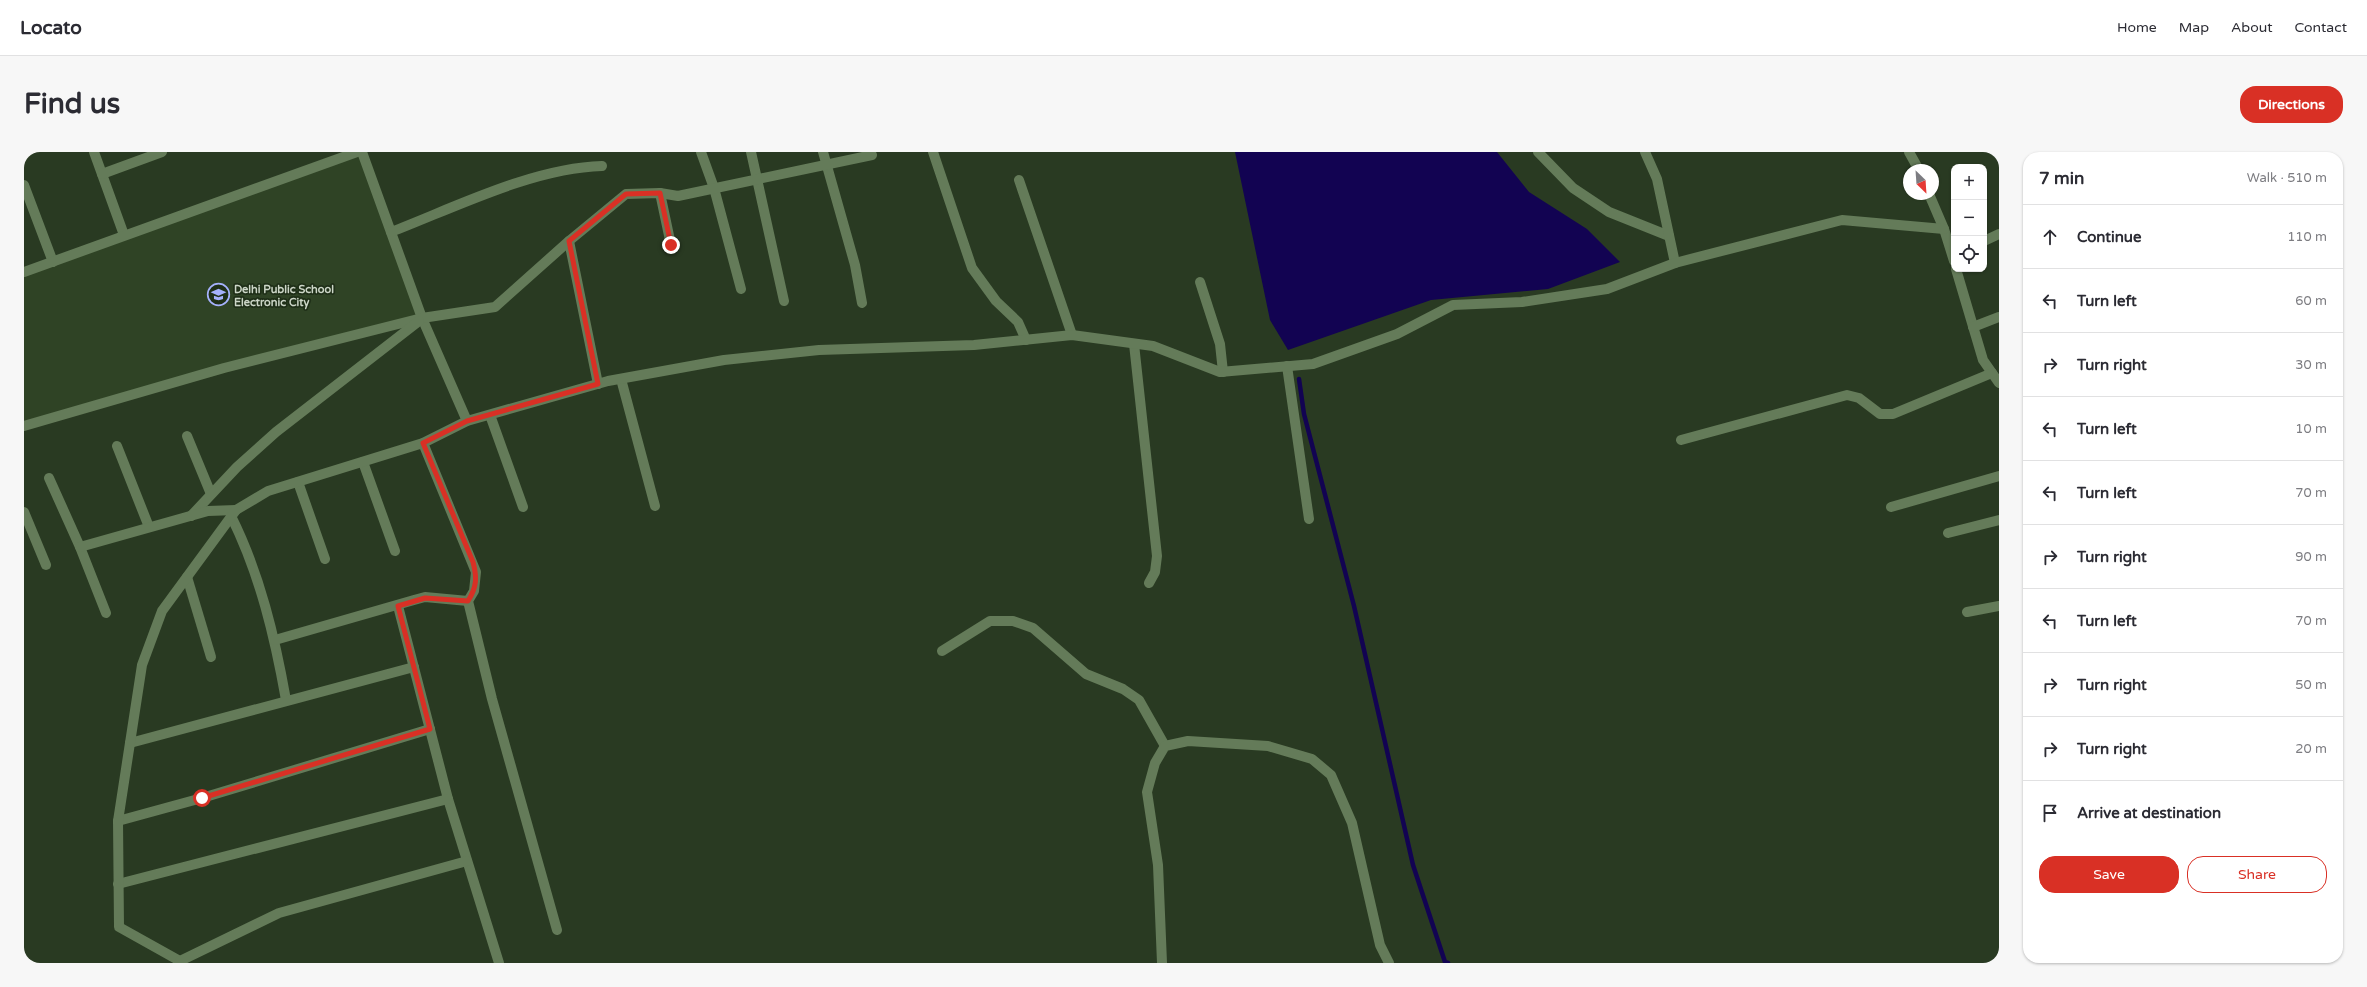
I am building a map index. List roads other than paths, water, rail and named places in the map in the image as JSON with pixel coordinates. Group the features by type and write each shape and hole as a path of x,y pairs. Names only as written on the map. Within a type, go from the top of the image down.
{"street":[{"path":"94,152 124,235"},
{"path":"102,174 162,152"},
{"path":"24,272 357,152"},
{"path":"362,152 422,318 467,421"},
{"path":"701,152 714,188 741,289"},
{"path":"751,152 784,301"},
{"path":"823,152 828,164 855,265 862,303"},
{"path":"933,152 972,268 996,301 1018,322 1026,340"},
{"path":"1538,152 1573,188 1609,212 1669,236"},
{"path":"1645,152 1658,179 1674,263"},
{"path":"1912,153 1917,164"},
{"path":"24,426 224,368 422,318 495,307 569,241 626,194 660,193 678,196 872,155"},
{"path":"391,232 534,177 577,167 602,166"},
{"path":"1019,180 1072,335"},
{"path":"24,185 53,262"},
{"path":"660,193 671,245"},
{"path":"1932,200 1944,229 1951,251"},
{"path":"467,861 279,913 180,962 119,927 118,821 142,665 162,611 234,513 268,491 423,443 467,421 621,378 724,360 819,350 974,345 1072,335 1153,346 1223,372 1313,364 1397,334 1453,305 1522,302 1607,289 1674,263 1842,220 1944,229"},
{"path":"1987,240 1999,234"},
{"path":"569,241 598,384"},
{"path":"1957,272 1983,360 1999,382"},
{"path":"1200,282 1220,344 1223,372"},
{"path":"1973,327 1999,317"},
{"path":"191,516 237,467 276,432 422,318"},
{"path":"1134,344 1157,556 1155,572 1149,583"},
{"path":"1287,366 1309,518"},
{"path":"1681,440 1847,395 1859,398 1880,414 1893,414 1992,373"},
{"path":"621,378 655,506"},
{"path":"490,415 523,507"},
{"path":"187,436 211,494"},
{"path":"423,443 476,572 474,591 468,601 492,699 557,930"},
{"path":"117,446 149,527"},
{"path":"363,462 395,551"},
{"path":"1891,507 1999,476"},
{"path":"49,478 80,547 106,613"},
{"path":"298,482 325,559"},
{"path":"80,547 149,527 224,508 234,513 275,640 286,700"},
{"path":"24,512 46,565"},
{"path":"1948,533 1999,520"},
{"path":"187,577 211,657"},
{"path":"275,640 425,598 468,601"},
{"path":"398,606 448,799 499,963"},
{"path":"1967,612 1999,606"},
{"path":"942,651 990,621 1013,621 1033,628 1086,674 1123,689 1139,700 1165,746"},
{"path":"130,743 286,700 414,667"},
{"path":"118,821 202,798 430,729"},
{"path":"1162,963 1158,865 1147,792 1155,763 1165,746 1188,741 1268,746 1312,759 1331,775 1352,823 1380,946 1389,963"},
{"path":"118,884 448,799"}],"waterway":[{"path":"1299,379 1304,414 1354,606 1413,865 1445,962 1448,963"}],"place":[{"name":"Delhi Public School Electronic City","path":"219,295"}]}
